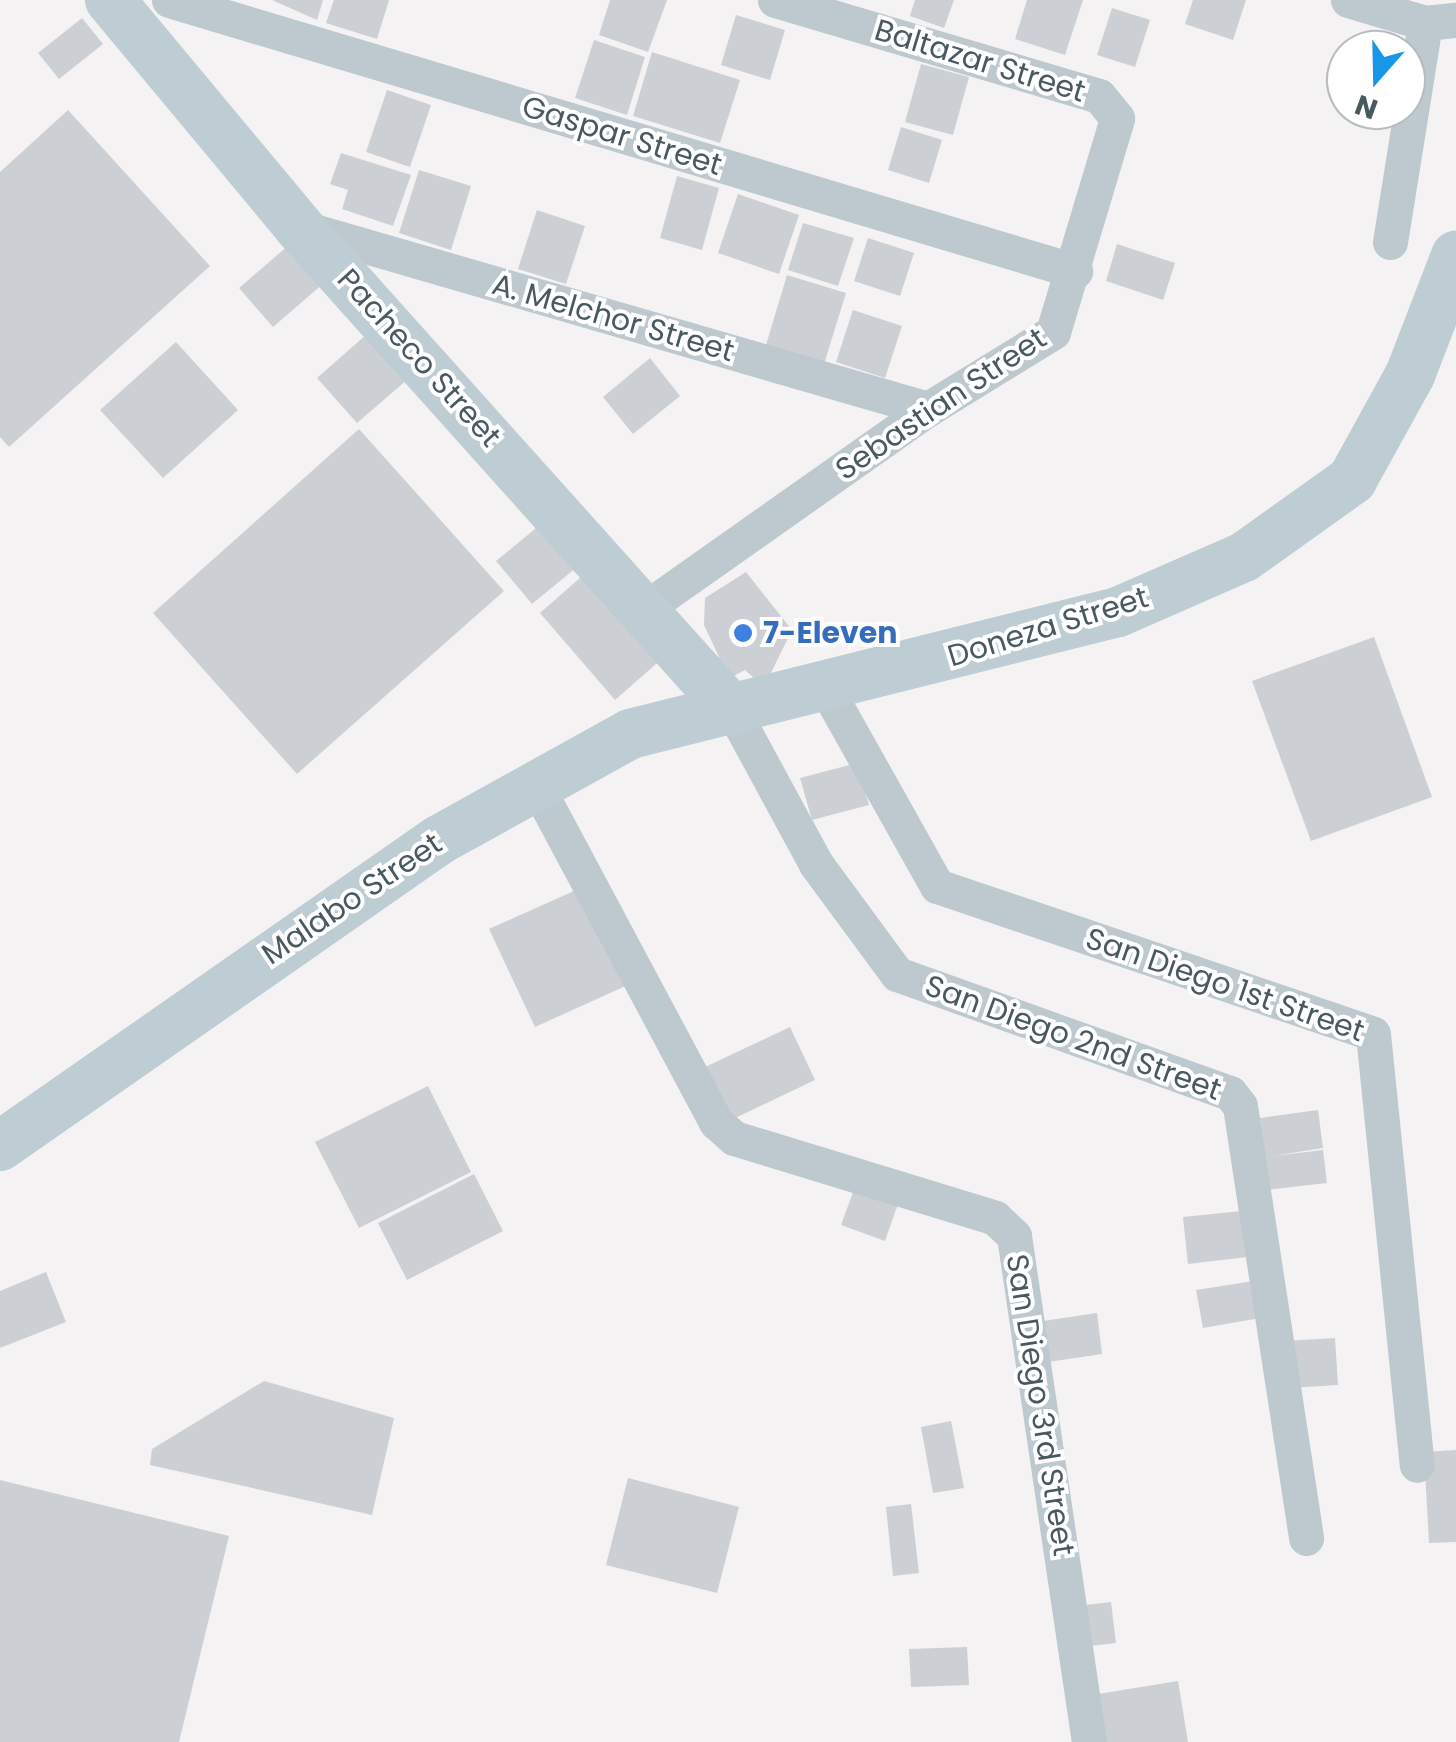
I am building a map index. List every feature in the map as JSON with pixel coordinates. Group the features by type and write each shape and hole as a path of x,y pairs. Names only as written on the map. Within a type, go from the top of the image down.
{"street":[{"name":"Pacheco Street","path":"110,0 298,226 647,607 733,711"},
{"name":"Gaspar Street","path":"169,0 1075,271"},
{"name":"Baltazar Street","path":"775,0 1098,96 1117,118"},
{"path":"1348,0 1440,21 1390,242"},
{"name":"Sebastian Street","path":"647,607 928,409 1053,332 1075,271 1117,118"},
{"name":"A. Melchor Street","path":"298,226 928,409"},
{"name":"Doneza Street","path":"733,711 828,690 1118,612 1244,556 1342,491 1410,375 1456,256"},
{"name":"San Diego 1st Street","path":"828,690 937,886 1373,1034 1417,1465"},
{"name":"Malabo Street","path":"0,1146 207,997 534,781 630,734 733,711"},
{"name":"San Diego 2nd Street","path":"733,711 816,864 897,974 1230,1093 1240,1106 1306,1538"},
{"name":"San Diego 3rd Street","path":"534,781 716,1122 734,1138 994,1218 1014,1236 1089,1742"}],"building":[{"path":"272,0 323,0 317,20"},
{"path":"334,0 389,0 377,39 326,23"},
{"path":"610,0 667,0 648,52 599,35"},
{"path":"915,0 954,0 944,28 910,16"},
{"path":"1027,0 1083,0 1065,55 1015,39"},
{"path":"1193,0 1246,0 1233,40 1185,24"},
{"path":"1112,8 1150,20 1135,67 1097,55"},
{"path":"736,15 785,30 770,80 721,65"},
{"path":"82,18 103,44 59,79 38,53"},
{"path":"594,40 645,57 627,115 575,98"},
{"path":"652,52 740,80 720,143 633,116"},
{"path":"921,64 969,77 953,135 905,122"},
{"path":"387,90 431,105 410,167 366,152"},
{"path":"68,110 210,266 9,447 0,437 0,172"},
{"path":"901,127 942,140 929,183 888,170"},
{"path":"341,153 411,175 393,226 342,209 348,190 330,184"},
{"path":"419,170 471,186 451,250 399,233"},
{"path":"677,176 719,188 702,250 660,238"},
{"path":"738,194 799,215 779,274 718,253"},
{"path":"537,210 585,226 566,284 518,269"},
{"path":"803,223 854,238 838,286 788,270"},
{"path":"868,238 914,253 900,296 854,281"},
{"path":"290,244 324,283 273,327 239,288"},
{"path":"1117,244 1175,263 1163,300 1106,281"},
{"path":"787,275 846,293 824,364 766,345"},
{"path":"853,310 902,326 885,378 836,362"},
{"path":"375,327 415,373 357,423 317,378"},
{"path":"176,342 238,410 163,478 100,410"},
{"path":"650,358 680,396 633,434 603,397"},
{"path":"359,429 504,591 297,774 153,613"},
{"path":"541,524 577,567 532,604 496,561"},
{"path":"589,570 664,657 615,700 540,613"},
{"path":"746,572 792,630 764,687 745,670 722,682 707,666 719,657 704,625 705,598"},
{"path":"1374,637 1432,797 1311,841 1252,681"},
{"path":"857,763 869,805 812,820 800,778"},
{"path":"585,886 630,984 535,1027 489,929"},
{"path":"790,1027 815,1080 729,1121 703,1068"},
{"path":"428,1086 471,1172 359,1228 315,1142"},
{"path":"1318,1110 1323,1148 1273,1156 1323,1150 1327,1183 1265,1190 1260,1118"},
{"path":"474,1174 503,1231 407,1280 378,1223"},
{"path":"859,1176 902,1192 885,1241 841,1225"},
{"path":"1251,1210 1256,1256 1188,1264 1183,1217"},
{"path":"46,1272 66,1322 0,1348 0,1291"},
{"path":"1260,1280 1266,1317 1203,1328 1196,1290"},
{"path":"1097,1313 1102,1354 1048,1362 1043,1321"},
{"path":"1335,1338 1338,1385 1289,1388 1285,1341"},
{"path":"264,1381 394,1418 372,1515 150,1465 152,1449"},
{"path":"951,1421 964,1488 933,1493 921,1427"},
{"path":"1456,1450 1456,1542 1429,1543 1424,1452"},
{"path":"628,1478 739,1507 717,1593 606,1565"},
{"path":"0,1480 229,1536 179,1742 0,1742"},
{"path":"911,1504 919,1573 893,1576 886,1507"},
{"path":"1111,1602 1116,1643 1082,1647 1077,1606"},
{"path":"967,1647 969,1685 911,1687 909,1649"},
{"path":"1178,1681 1188,1742 1099,1742 1092,1695"}],"place":[{"name":"7-Eleven","path":"743,633"}]}
